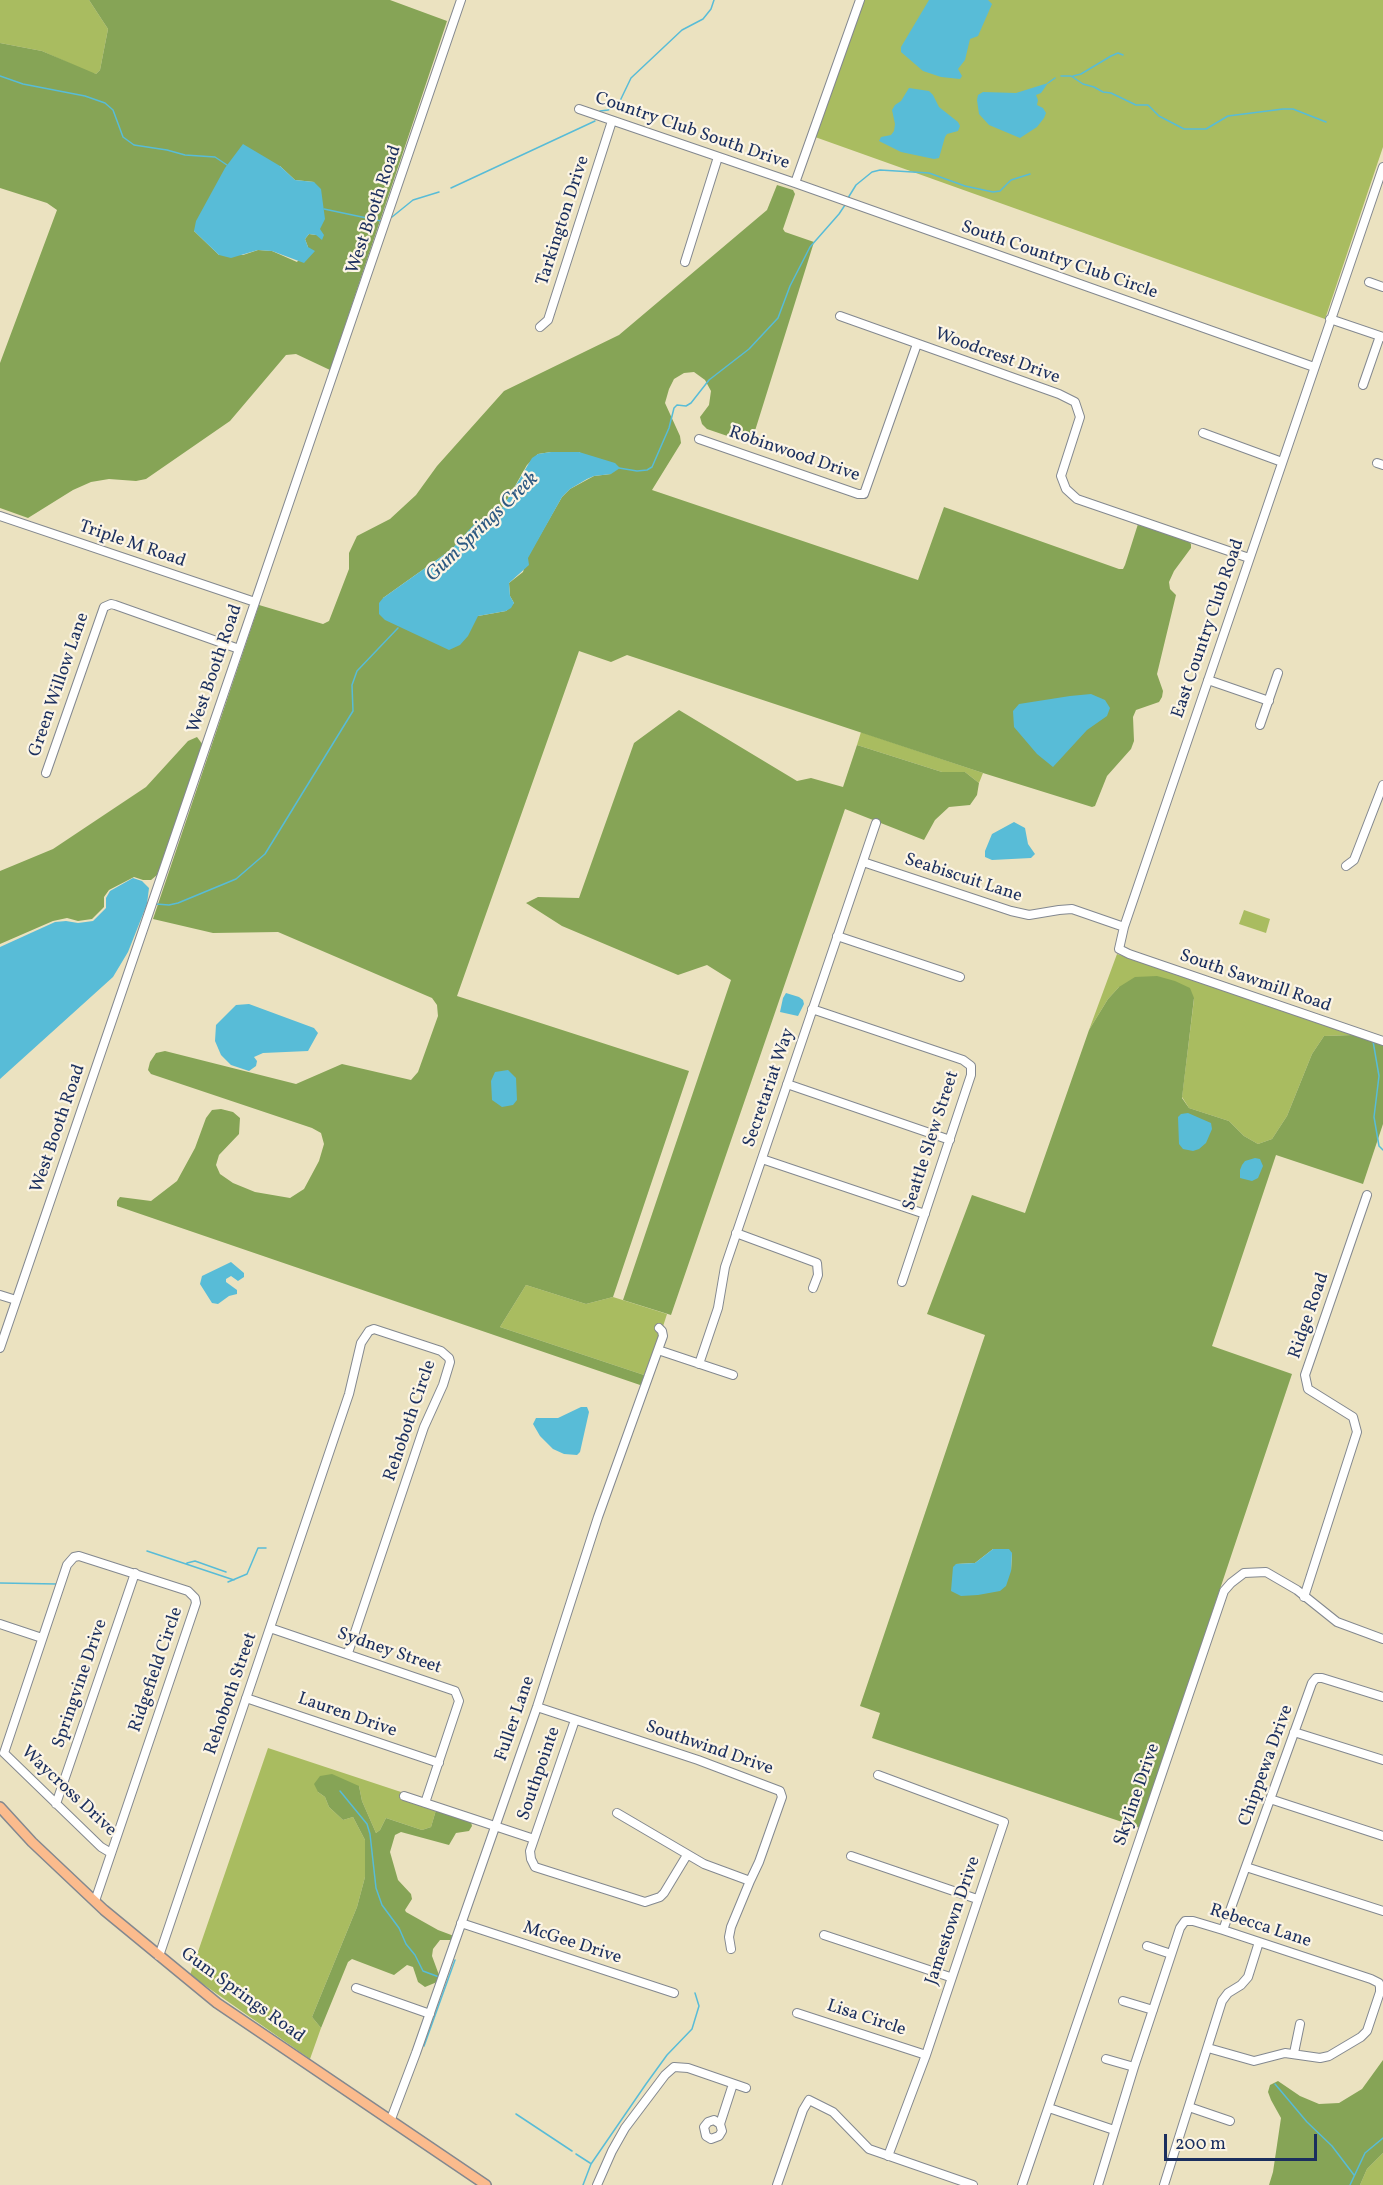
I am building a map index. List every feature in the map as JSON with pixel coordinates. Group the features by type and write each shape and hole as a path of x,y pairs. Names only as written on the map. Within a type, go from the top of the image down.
{"main road":[{"name":"Gum Springs Road","path":"0,1807 32,1842 95,1901 217,2002 486,2185"}],"street":[{"name":"West Booth Road","path":"0,1348 461,0"},
{"path":"795,183 860,0"},
{"name":"Country Club South Drive","path":"579,109 795,183"},
{"name":"Tarkington Drive","path":"540,327 547,322 549,317 612,121"},
{"path":"685,262 718,157"},
{"name":"East Country Club Road","path":"1119,949 1124,927 1383,167"},
{"name":"South Country Club Circle","path":"795,183 1314,367"},
{"path":"1369,282 1383,286"},
{"name":"Woodcrest Drive","path":"840,316 1059,394 1075,402 1080,417 1061,476 1066,489 1077,499 1249,558"},
{"path":"1330,319 1382,337 1363,385"},
{"name":"Robinwood Drive","path":"699,439 858,494 864,494 917,344"},
{"path":"1203,433 1282,462"},
{"name":"Triple M Road","path":"0,516 255,602"},
{"name":"Green Willow Lane","path":"46,772 104,607 115,605 239,649"},
{"path":"1260,725 1278,673"},
{"path":"1208,680 1269,701"},
{"path":"1346,866 1354,860 1383,786"},
{"name":"Secretariat Way","path":"699,1364 718,1308 725,1267 736,1233 876,823"},
{"name":"Seabiscuit Lane","path":"862,862 1011,911 1029,915 1072,909 1124,927"},
{"path":"837,936 960,977"},
{"name":"South Sawmill Road","path":"1119,949 1383,1041"},
{"name":"Seattle Slew Street","path":"812,1009 963,1060 971,1066 971,1075 902,1281"},
{"path":"787,1084 950,1140"},
{"path":"762,1159 924,1214"},
{"name":"Ridge Road","path":"1304,1597 1357,1432 1353,1417 1308,1389 1305,1375 1367,1195"},
{"path":"736,1233 817,1263 818,1275 813,1288"},
{"path":"0,1295 16,1300"},
{"name":"Fuller Lane","path":"391,2119 537,1707 598,1517 663,1336 659,1328"},
{"name":"Rehoboth Circle","path":"333,1442 350,1391 362,1343 369,1331 381,1330 441,1351 449,1358 450,1367 424,1427 348,1653"},
{"path":"658,1350 733,1375"},
{"name":"Rehoboth Street","path":"159,1956 333,1442"},
{"name":"Ridgefield Circle","path":"4,1753 67,1565 74,1557 84,1556 135,1573 188,1591 195,1598 196,1603 95,1901"},
{"name":"Skyline Drive","path":"1022,2185 1224,1592 1244,1573 1260,1571 1271,1574 1337,1622 1382,1637"},
{"name":"Springvine Drive","path":"56,1804 135,1573"},
{"path":"0,1624 42,1638"},
{"name":"Sydney Street","path":"270,1628 454,1691 459,1701 425,1803"},
{"name":"Chippewa Drive","path":"1223,1930 1312,1683 1316,1678 1322,1678 1383,1697"},
{"name":"Lauren Drive","path":"246,1698 439,1763"},
{"name":"Southwind Drive","path":"537,1707 698,1760 780,1791 782,1797 759,1862 731,1928 729,1937 731,1949"},
{"name":"Southpointe","path":"534,1839 575,1720"},
{"path":"1294,1732 1383,1760"},
{"name":"Waycross Drive","path":"4,1753 101,1847 111,1853"},
{"name":"Jamestown Drive","path":"878,1775 1004,1822 950,1977 926,2055 888,2156"},
{"path":"404,1796 534,1839 530,1851 535,1867 645,1902 660,1897 664,1893 687,1855"},
{"path":"1270,1799 1383,1836"},
{"path":"617,1813 704,1864 750,1881"},
{"path":"851,1856 977,1899"},
{"path":"1246,1868 1383,1911"},
{"name":"Rebecca Lane","path":"1098,2185 1134,2067 1180,1928 1185,1921 1193,1921 1223,1930 1375,1980 1380,1987 1370,2024 1361,2037 1329,2056 1320,2058 1294,2053 1254,2061 1208,2048"},
{"name":"McGee Drive","path":"461,1923 674,1993"},
{"path":"824,1935 950,1977"},
{"path":"1164,2185 1222,2001 1228,1993 1241,1985 1248,1977 1259,1942"},
{"path":"1147,1946 1172,1954"},
{"path":"356,1988 430,2014"},
{"path":"1123,2001 1153,2010"},
{"name":"Lisa Circle","path":"797,2013 926,2055"},
{"path":"1294,2053 1300,2024"},
{"path":"1106,2059 1134,2067"},
{"path":"597,2185 625,2128 665,2075 674,2067 688,2068 746,2088"},
{"path":"720,2124 733,2084"},
{"path":"777,2185 802,2110 808,2100 833,2112 869,2149 973,2185"},
{"path":"1189,2107 1230,2121"},
{"path":"1049,2108 1114,2130"}],"green space":[{"path":"0,0 89,0 108,29 100,70 96,74 91,73 42,51 0,43"},
{"path":"89,0 390,0 447,21 330,370 296,354 286,355 230,421 146,479 136,481 109,479 91,482 73,490 28,518 0,508 0,363 57,210 47,203 0,188 0,43 42,51 96,74 100,70 108,29","holes":["280,166 295,180 314,182 320,229 316,235 309,234 305,239 308,247 297,262 272,251 258,250 243,255 219,255 194,231"]},
{"path":"862,0 1383,0 1383,147 1325,319 815,137"},
{"path":"777,185 793,190 795,194 783,229 785,232 814,242 754,434 742,441 707,429 700,417 709,405 711,391 705,380 694,372 684,373 674,379 665,403 681,443 652,490 918,580 944,507 1119,569 1123,569 1125,565 1138,524 1189,542 1191,548 1169,582 1170,589 1176,595 1157,674 1163,691 1162,697 1159,702 1136,710 1133,717 1134,741 1131,749 1107,776 1095,806 1092,807 983,773 627,655 611,662 579,651 457,996 689,1071 613,1297 586,1304 526,1285 500,1327 647,1376 643,1386 117,1206 120,1197 151,1201 177,1181 195,1148 206,1118 212,1110 221,1109 233,1112 240,1118 239,1134 219,1155 216,1165 220,1174 233,1183 255,1192 290,1198 304,1189 319,1161 324,1144 321,1133 312,1128 151,1074 148,1070 156,1053 165,1051 296,1084 342,1064 411,1080 418,1072 438,1016 437,1005 432,998 278,932 213,933 153,919 259,605 323,624 329,621 349,569 349,553 357,536 390,519 416,495 437,466 504,391 619,335 767,210","holes":["579,452 611,474 594,476 570,489 562,497 527,558 523,572 509,583 510,596 514,603 506,611 478,616 383,598 452,549 477,522 490,520 503,507 527,465 538,454"]},
{"path":"679,710 797,781 811,778 843,787 857,745 942,772 965,772 979,783 977,795 970,805 949,807 935,820 924,840 845,809 671,1315 623,1300 731,980 707,965 678,975 562,926 526,903 538,897 579,898 634,743"},
{"path":"861,732 983,773 979,783 965,772 942,772 857,745"},
{"path":"197,737 203,745 157,875 151,880 134,877 109,890 104,897 104,907 92,919 78,921 67,918 53,921 0,944 0,871 53,849 146,787 188,741"},
{"path":"1244,910 1270,919 1266,933 1239,924"},
{"path":"1117,954 1353,1035 1324,1036 1312,1054 1287,1116 1272,1139 1258,1144 1244,1136 1229,1121 1189,1108 1182,1097 1194,999 1119,987 1108,999 1089,1030"},
{"path":"1157,976 1190,988 1194,998 1182,1098 1189,1108 1229,1121 1244,1136 1258,1144 1272,1139 1287,1116 1312,1054 1324,1036 1353,1035 1383,1045 1383,1124 1363,1184 1276,1155 1212,1346 1292,1374 1140,1828 872,1738 880,1713 860,1706 985,1335 927,1314 972,1195 1025,1213 1089,1030 1108,999 1119,987 1135,977","holes":["993,1549 1012,1553 1011,1571 956,1564 975,1563"]},
{"path":"526,1285 586,1304 613,1297 667,1314 647,1376 500,1327"},
{"path":"268,1748 401,1792 400,1798 436,1810 431,1827 422,1830 386,1818 376,1833 362,1801 359,1786 318,1792 325,1797 329,1807 343,1820 353,1817 365,1840 365,1877 357,1907 312,2017 321,2028 310,2059 190,1975"},
{"path":"332,1774 359,1786 362,1801 376,1833 386,1818 422,1830 431,1827 436,1810 471,1822 472,1826 469,1831 456,1833 449,1845 401,1832 395,1835 390,1852 398,1880 411,1894 412,1899 406,1912 454,1936 452,1940 440,1940 433,1949 432,1956 439,1975 437,1982 425,1987 418,1982 413,1967 407,1965 394,1975 352,1959 348,1962 321,2028 312,2017 357,1907 365,1877 365,1840 353,1817 343,1820 329,1807 325,1797 318,1792 314,1784 320,1776"},
{"path":"1383,2060 1383,2153 1367,2169 1360,2185 1269,2185 1281,2118 1268,2092 1270,2085 1278,2081 1300,2096 1319,2104 1339,2103 1362,2089"},
{"path":"1383,2153 1383,2185 1360,2185 1367,2169"}],"water":[{"path":"929,0 988,0 992,4 978,36 970,39 965,60 958,69 962,76 960,79 941,77 923,71 901,52 901,47"},
{"path":"1048,83 1041,93 1036,95 1037,105 1046,113 1044,118 1037,127 1020,138 989,125 979,114 977,100 978,95 983,92 1016,93"},
{"path":"909,88 929,91 939,107 960,126 958,131 947,134 945,137 939,158 901,152 879,141 881,137 891,135 894,131 892,110"},
{"path":"243,144 280,166 295,180 314,182 321,189 325,219 320,229 324,235 322,240 316,235 309,234 305,239 308,247 315,251 304,263 272,251 258,250 231,258 219,255 194,231 196,221 225,168"},
{"path":"579,452 615,463 620,468 611,474 587,479 570,489 562,497 528,558 529,565 509,583 510,596 514,603 511,608 478,616 468,636 460,645 449,650 385,620 379,614 379,603 383,598 452,549 477,521 490,520 503,507 532,458 538,454"},
{"path":"1091,694 1105,700 1110,708 1107,716 1087,730 1053,767 1037,754 1014,727 1013,711 1019,704"},
{"path":"1014,822 1025,828 1028,844 1035,854 1031,858 992,860 985,857 992,834"},
{"path":"133,878 142,881 149,888 147,904 128,952 113,977 0,1079 0,947 55,922 93,921 106,908 106,898 110,891"},
{"path":"786,993 803,1000 804,1004 798,1016 780,1012"},
{"path":"249,1004 314,1028 318,1033 308,1051 263,1053 254,1057 257,1061 256,1066 249,1071 231,1065 221,1055 215,1041 216,1025 236,1005"},
{"path":"508,1070 516,1078 517,1100 513,1105 502,1107 492,1100 491,1081 495,1072"},
{"path":"1188,1113 1211,1123 1212,1129 1206,1143 1193,1151 1183,1149 1179,1144 1178,1117"},
{"path":"1260,1159 1263,1166 1258,1178 1252,1181 1240,1178 1240,1170 1245,1161"},
{"path":"231,1262 244,1273 244,1277 238,1281 231,1276 226,1279 226,1282 237,1290 237,1294 229,1296 218,1304 212,1303 200,1284 202,1276"},
{"path":"581,1407 587,1407 589,1412 580,1452 577,1455 564,1454 553,1449 540,1436 533,1424 536,1418 558,1418"},
{"path":"993,1549 1009,1549 1012,1553 1011,1571 1006,1586 1000,1591 978,1595 961,1596 951,1591 953,1567 956,1564 975,1563"}],"waterway":[{"path":"600,111 608,110 619,103 631,78 682,30 703,19 711,9 714,0"},
{"path":"1073,76 1081,74 1118,53 1123,55"},
{"path":"0,76 23,84 85,96 105,103 113,110 123,137 134,145 185,155 215,157 227,165"},
{"path":"1061,76 1071,76 1083,84 1111,93 1136,105 1148,105 1159,116 1184,129 1206,129 1228,116 1283,109 1293,109 1326,122"},
{"path":"1048,83 1055,78"},
{"path":"451,188 595,121"},
{"path":"848,198 856,185 872,172 880,170 929,173 965,186 993,192 1000,191 1011,180 1030,174"},
{"path":"392,217 413,200 439,192"},
{"name":"Gum Springs Creek","path":"619,468 637,471 652,467 669,428 674,408 677,405 686,406 691,403 709,380 749,349 778,318 790,286 810,247 845,205"},
{"path":"324,209 381,221"},
{"name":"Gum Springs Creek","path":"156,904 178,903 236,879 265,854 353,711 352,685 357,671 398,628"},
{"path":"1373,1041 1379,1076 1374,1117 1379,1146 1383,1150"},
{"path":"228,1582 247,1574 258,1548 266,1548"},
{"path":"147,1551 234,1580"},
{"path":"187,1563 195,1561 226,1572"},
{"path":"0,1583 57,1584"},
{"path":"340,1791 367,1824 376,1888 382,1905 399,1928 423,1971 439,1977"},
{"path":"424,2046 455,1960"},
{"path":"583,2185 591,2164 646,2084 667,2055 692,2029 699,2006 695,1993"},
{"path":"1275,2084 1307,2122 1332,2146 1354,2175"},
{"path":"516,2114 572,2151"},
{"path":"1350,2185 1365,2153 1383,2138"},
{"path":"576,2154 590,2163"}]}
